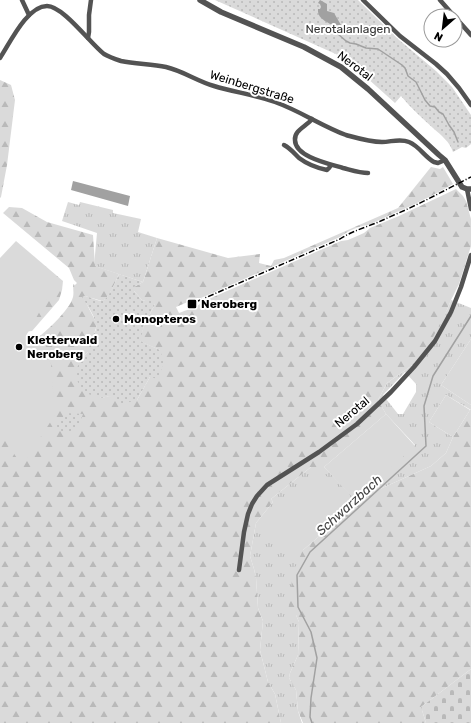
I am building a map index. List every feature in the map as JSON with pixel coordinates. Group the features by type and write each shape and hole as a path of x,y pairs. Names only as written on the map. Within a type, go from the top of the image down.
{"street":[{"path":"0,58 21,24 29,15 22,0"},
{"path":"88,38 91,0"},
{"name":"Nerotal","path":"200,0 221,12 304,47 341,67 368,89 445,160 461,186 469,189 471,209"},
{"path":"363,0 400,36 447,74 471,106"},
{"path":"440,0 447,8"},
{"name":"Weinbergstraße","path":"29,15 38,8 52,7 61,12 103,53 113,58 128,62 174,69 214,86 260,97 301,113 339,132 380,142 401,140 408,141 415,145 434,162 438,163 445,160"},
{"path":"463,27 471,35"},
{"path":"312,119 298,132 295,138 295,141 300,149 306,155 331,165 368,173"},
{"path":"284,145 300,159 309,164 327,170 331,165"},
{"name":"Nerotal","path":"239,570 248,514 257,496 267,485 319,452 357,424 391,392 414,367 435,340 451,312 471,255"}],"green space":[{"name":"Nerotalanlagen","path":"215,0 358,0 398,39 436,71 452,87 471,115 471,144 466,148 462,147 453,152 445,139 401,96 395,103 357,69 338,55"},
{"path":"0,80 11,85 15,100 7,165 0,198"},
{"path":"431,167 440,169 443,167 453,184 422,201 368,225 353,229 340,237 201,298 197,298 176,307 179,313 194,307 202,302 341,241 348,240 364,233 370,228 456,189 466,201 471,219 471,246 459,284 432,339 411,366 387,383 378,400 386,414 324,467 311,467 271,499 273,502 256,523 250,556 256,578 258,608 263,621 260,650 268,682 275,694 281,723 0,723 0,338 32,342 37,339 56,322 67,309 73,297 73,284 75,285 77,283 74,280 69,268 3,213 9,207 22,208 47,222 93,235 95,266 119,274 110,293 102,301 85,296 83,297 96,322 96,328 88,343 88,352 81,359 101,398 109,396 137,400 150,377 160,350 139,341 144,326 155,304 142,300 134,291 134,287 143,282 157,238 228,258 260,254 259,263 271,266 274,260 284,258 398,208"},
{"path":"68,202 79,205 80,202 113,210 113,213 141,219 138,232 157,238 143,282 94,266 97,233 62,221"},
{"path":"16,241 63,281 59,300 32,331 22,332 0,330 0,258"},
{"name":"Kletterwald Neroberg","path":"16,244 58,279 27,334 49,359 51,364 53,391 60,407 22,466 0,432 0,261"},
{"path":"119,274 143,282 134,287 134,291 142,300 146,301 149,298 153,299 155,304 144,326 140,341 160,350 164,362 158,379 150,377 137,400 122,404 109,396 102,398 88,394 80,386 76,378 77,368 81,359 88,352 89,340 96,329 94,317 82,297 85,296 101,301 104,300 109,294"},
{"path":"451,300 471,308 471,339 441,385 471,405 471,410 446,395 429,422 453,437 446,453 431,466 369,494 303,550 296,615 299,622 298,655 289,678 296,690 298,711 302,723 281,723 275,694 268,682 260,650 263,621 258,608 256,578 250,556 256,523 273,502 271,499 311,467 324,467 355,499 415,445 386,414 378,400 387,383 411,366 447,310","holes":["405,372 416,384 416,392 403,414 398,414 383,395"]},
{"path":"471,339 471,405 441,385"},
{"path":"446,395 470,410 453,437 429,422"},
{"path":"470,410 471,669 421,707 426,723 303,723 298,711 296,690 289,678 298,655 299,622 296,615 288,613 293,572 303,550 369,494 431,466 446,453 453,437"},
{"path":"66,413 83,414 81,420 74,429 68,432 61,431 55,427"},
{"path":"386,414 415,446 355,500 324,467"},
{"path":"319,468 351,503 292,559 261,523"},
{"path":"471,669 471,723 426,723 421,707"}],"shaded area":[{"path":"320,0 327,4 327,11 334,13 341,25 340,30 322,19 318,13 318,9 321,7 318,3"},
{"path":"73,181 130,196 128,206 71,190"}],"waterway":[{"name":"Schwarzbach","path":"337,29 338,34 346,41 366,48 378,49 402,65 408,76 416,82 425,100 430,106 435,107 443,114 458,142"},
{"name":"Schwarzbach","path":"312,723 310,717 311,698 317,658 311,632 298,607 297,575 310,552 426,446 424,406 433,376 471,316"}],"railway":[{"path":"198,301 404,211 471,177"}],"place":[{"name":"Neroberg","path":"192,304"},
{"name":"Monopteros","path":"116,319"},
{"name":"Kletterwald Neroberg","path":"19,347"}]}
